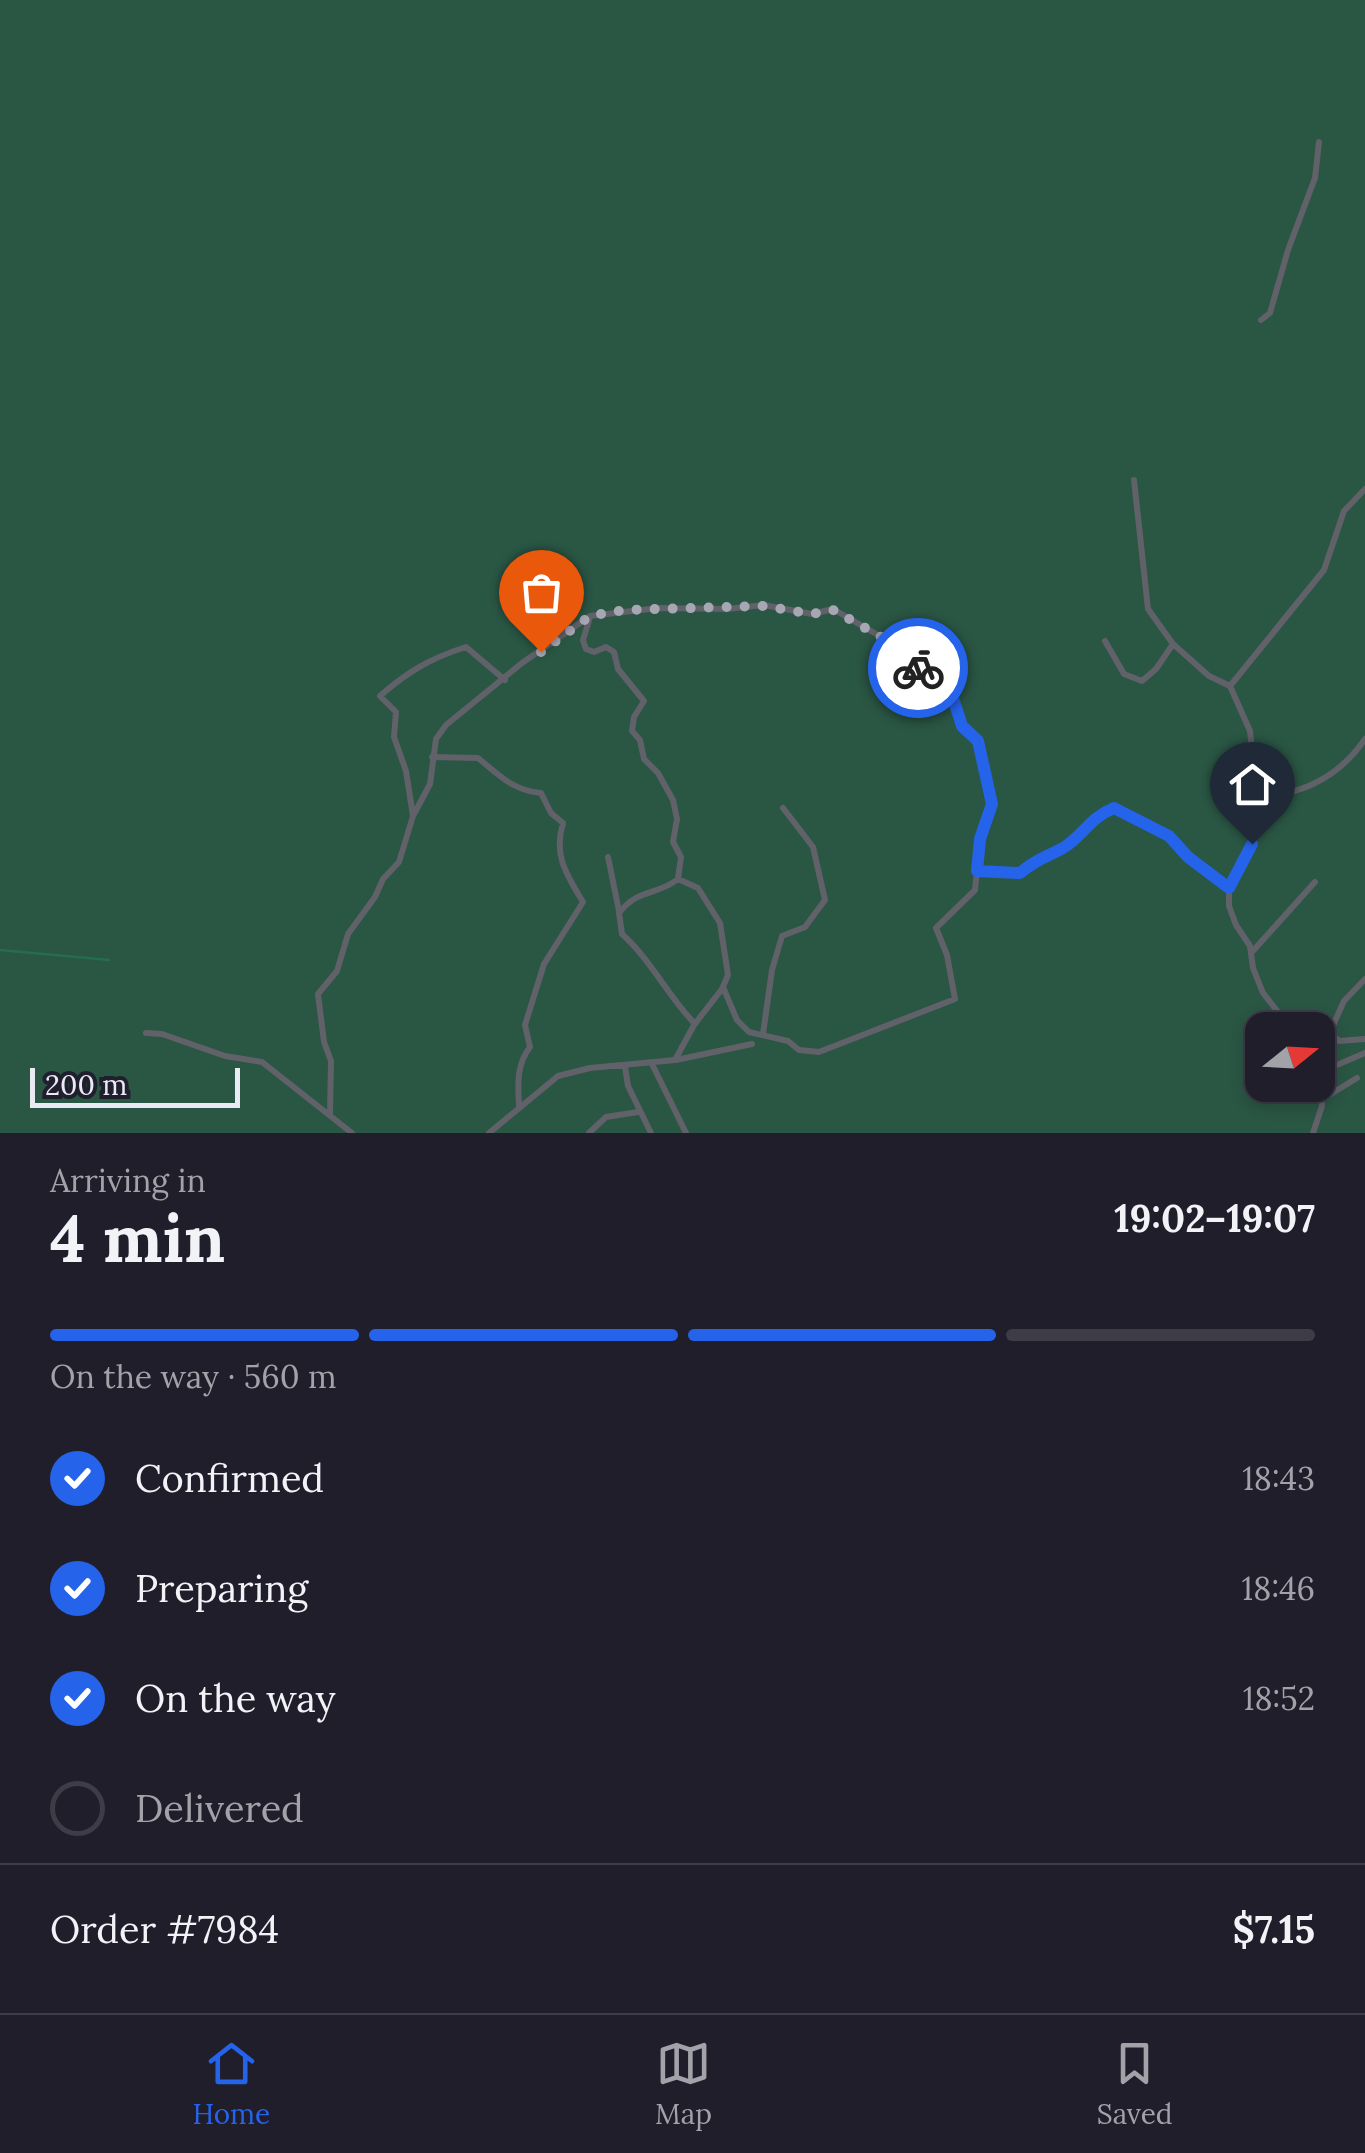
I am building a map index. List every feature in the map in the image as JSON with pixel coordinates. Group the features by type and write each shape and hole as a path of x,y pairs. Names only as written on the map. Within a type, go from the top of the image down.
{"street":[{"path":"1261,320 1270,313 1315,178 1319,142"},
{"path":"1134,480 1148,609 1173,644 1209,676 1230,686 1250,731 1258,797 1252,844 1229,888 1229,906 1251,952 1263,994 1278,1012"},
{"path":"1230,686 1324,570 1344,510 1365,489"},
{"path":"330,1115 331,1061 324,1042 318,994 336,971 348,934 398,862 413,816 430,784 436,739 446,725 522,663 590,616 658,608 764,606 812,614 833,610 883,638 893,636 911,654 929,682 952,695 962,726 978,741 992,804 980,839 975,890 936,928 947,956 955,999 819,1052 799,1050 788,1041 749,1032 737,1020 723,986"},
{"path":"590,616 583,640 586,649 594,652 606,647 614,652 618,668 644,702 634,717 632,731 640,740 644,759 658,773 672,800 677,819 674,842 681,857 678,879 667,888 644,892 620,912"},
{"path":"1105,641 1124,674 1142,680 1173,644"},
{"path":"413,816 406,771 394,737 396,712 380,696 407,672 436,656 466,648 505,680"},
{"path":"1258,797 1294,794 1324,780 1350,760 1365,739"},
{"path":"432,757 478,758 506,783 522,791 541,793 551,813 562,823 557,842 560,864 583,902 544,964 525,1025 530,1048 518,1073 519,1106"},
{"path":"763,1034 772,970 782,936 805,927 825,900 812,847 783,808"},
{"path":"977,871 1020,873 1038,858 1076,839 1094,816 1114,808 1169,836 1188,857 1229,888"},
{"path":"608,857 622,934 642,952 664,989 695,1024"},
{"path":"675,1060 728,975 720,923 698,888 678,879"},
{"path":"1251,952 1315,882"},
{"path":"1335,1022 1344,1001 1365,979"},
{"path":"146,1033 162,1034 225,1056 262,1062 352,1133"},
{"path":"1335,1038 1365,1039"},
{"path":"489,1133 558,1076 590,1068 652,1064 752,1044"},
{"path":"1335,1064 1365,1053"},
{"path":"652,1064 686,1133"},
{"path":"625,1067 638,1112 651,1133"},
{"path":"1335,1091 1357,1078"},
{"path":"1312,1133 1320,1102"},
{"path":"589,1133 606,1116 638,1112"}],"green space":[{"path":"0,0 1365,0 1365,1133 0,1133"}],"waterway":[{"path":"0,950 109,960"}],"way so far":[{"path":"541,652 590,616 658,608 764,606 792,613 833,610 883,638 893,636 911,654 918,668"}],"route":[{"path":"918,668 929,682 952,695 962,726 978,741 992,804 980,839 977,871 1020,873 1038,858 1076,839 1094,816 1114,808 1169,836 1188,857 1229,888 1252,844"}]}
